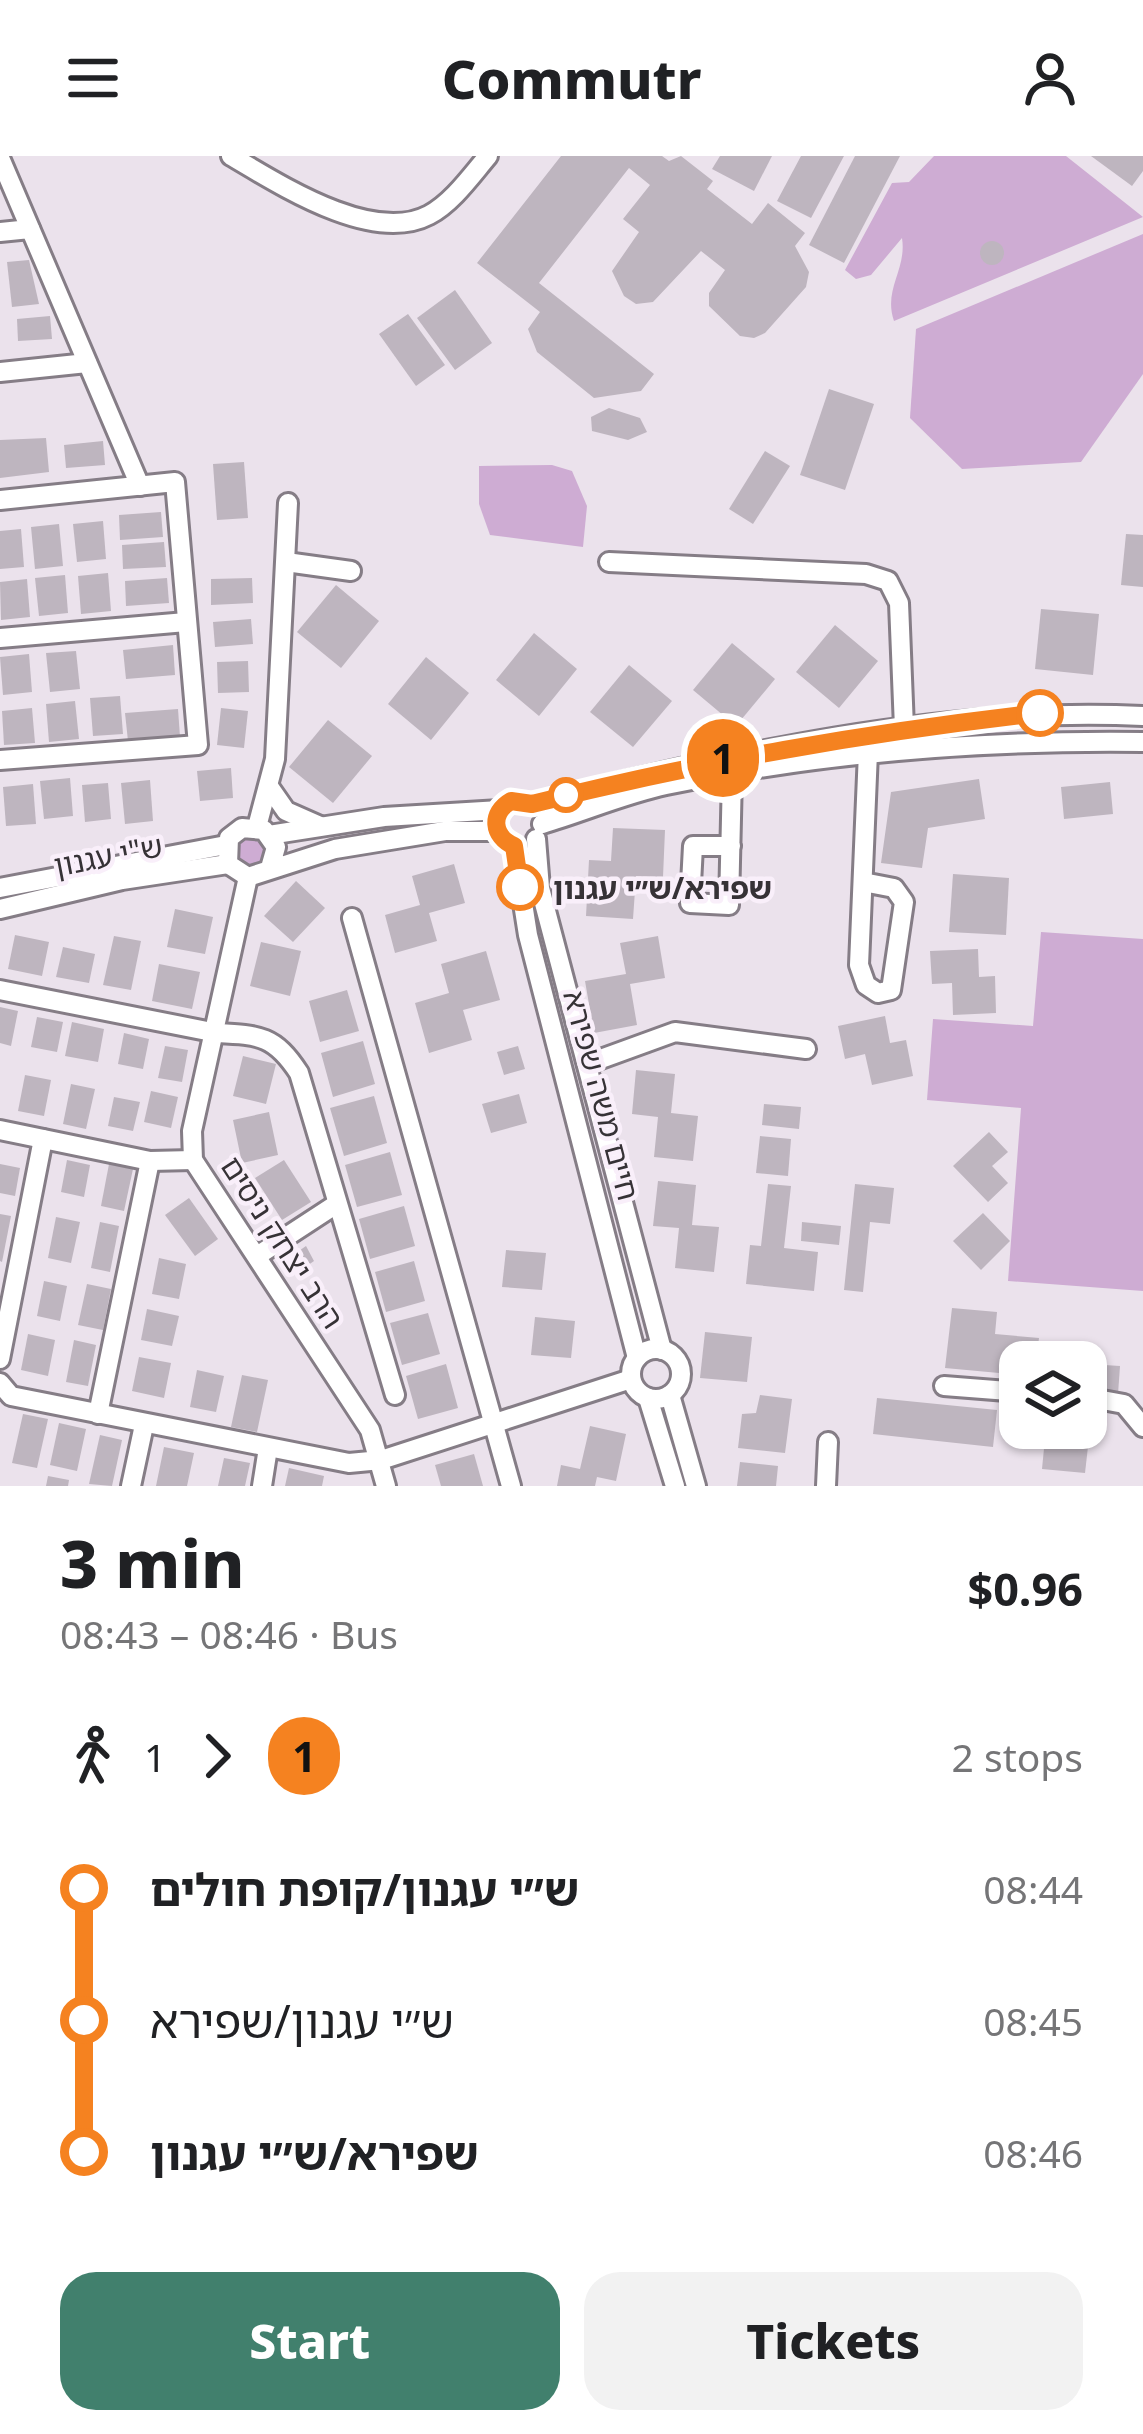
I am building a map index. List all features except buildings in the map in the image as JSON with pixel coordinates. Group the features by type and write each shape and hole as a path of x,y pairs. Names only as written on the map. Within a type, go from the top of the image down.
{"street":[{"path":"231,156 323,207 382,223 430,215 488,156"},
{"path":"0,158 140,486"},
{"path":"0,232 30,230"},
{"path":"0,372 87,363"},
{"path":"0,500 176,482 198,745 0,760"},
{"path":"270,868 276,848 263,831 270,788 288,502"},
{"path":"286,562 351,571"},
{"path":"608,562 802,569 888,581 899,603 904,728"},
{"path":"0,638 186,622"},
{"path":"1143,716 1056,712 904,728 703,761 532,804 518,800 500,810 235,832 227,854 248,878 334,848 445,831 497,831 514,846 539,831 663,786 868,752 1019,741 1143,742"},
{"path":"863,882 894,887 904,902 898,968 891,990 878,993 866,985 859,965 868,752"},
{"path":"731,846 732,775"},
{"path":"270,788 286,811 325,827"},
{"path":"532,804 539,831"},
{"path":"497,831 500,810"},
{"name":"חיים משה שפירא","path":"539,831 540,888 662,1350"},
{"name":"חיים משה שפירא","path":"514,846 528,935 637,1358"},
{"name":"ש\"י עגנון","path":"0,888 227,854"},
{"name":"ש\"י עגנון","path":"0,909 227,854"},
{"name":"הרב יצחק ניסים","path":"248,878 218,1033 192,1130 193,1160 370,1430 386,1486"},
{"path":"352,918 511,1486"},
{"path":"0,990 218,1033 251,1035 281,1046 299,1073 334,1205 395,1395"},
{"path":"587,1064 675,1032 806,1049"},
{"path":"0,1130 150,1160 193,1160"},
{"path":"0,1359 43,1139"},
{"path":"98,1414 150,1160"},
{"path":"257,1256 334,1205"},
{"path":"632,1379 637,1358 662,1350 680,1366 680,1382 670,1395 648,1398"},
{"path":"0,1383 11,1396 349,1463 381,1460 632,1379"},
{"path":"632,1379 648,1398 675,1486"},
{"path":"944,1386 999,1390"},
{"path":"670,1395 696,1486"},
{"path":"1107,1401 1124,1404 1143,1427"},
{"path":"131,1486 144,1425"},
{"path":"826,1486 828,1442"},
{"path":"262,1486 268,1448"}],"shaded area":[{"path":"934,156 1066,156 1143,217 894,321 891,299 902,238 871,275 856,279 845,270 892,183 909,182"},
{"path":"1143,234 1143,374 1081,462 962,469 910,418 916,329"},
{"path":"552,465 572,471 587,506 583,547 490,535 479,504 479,466"},
{"path":"250,835 261,840 266,851 261,862 250,867 239,862 234,851 239,840"},
{"path":"1041,932 1143,939 1143,1291 1008,1281 1021,1108 927,1100 933,1019 1033,1026"}],"bus line":[{"name":"1","path":"520,887 514,846 500,837 496,824 496,816 511,801 532,804 703,761 904,728 1040,713"}],"place":[{"name":"שפירא/ש״י עגנון","path":"520,887"}]}
